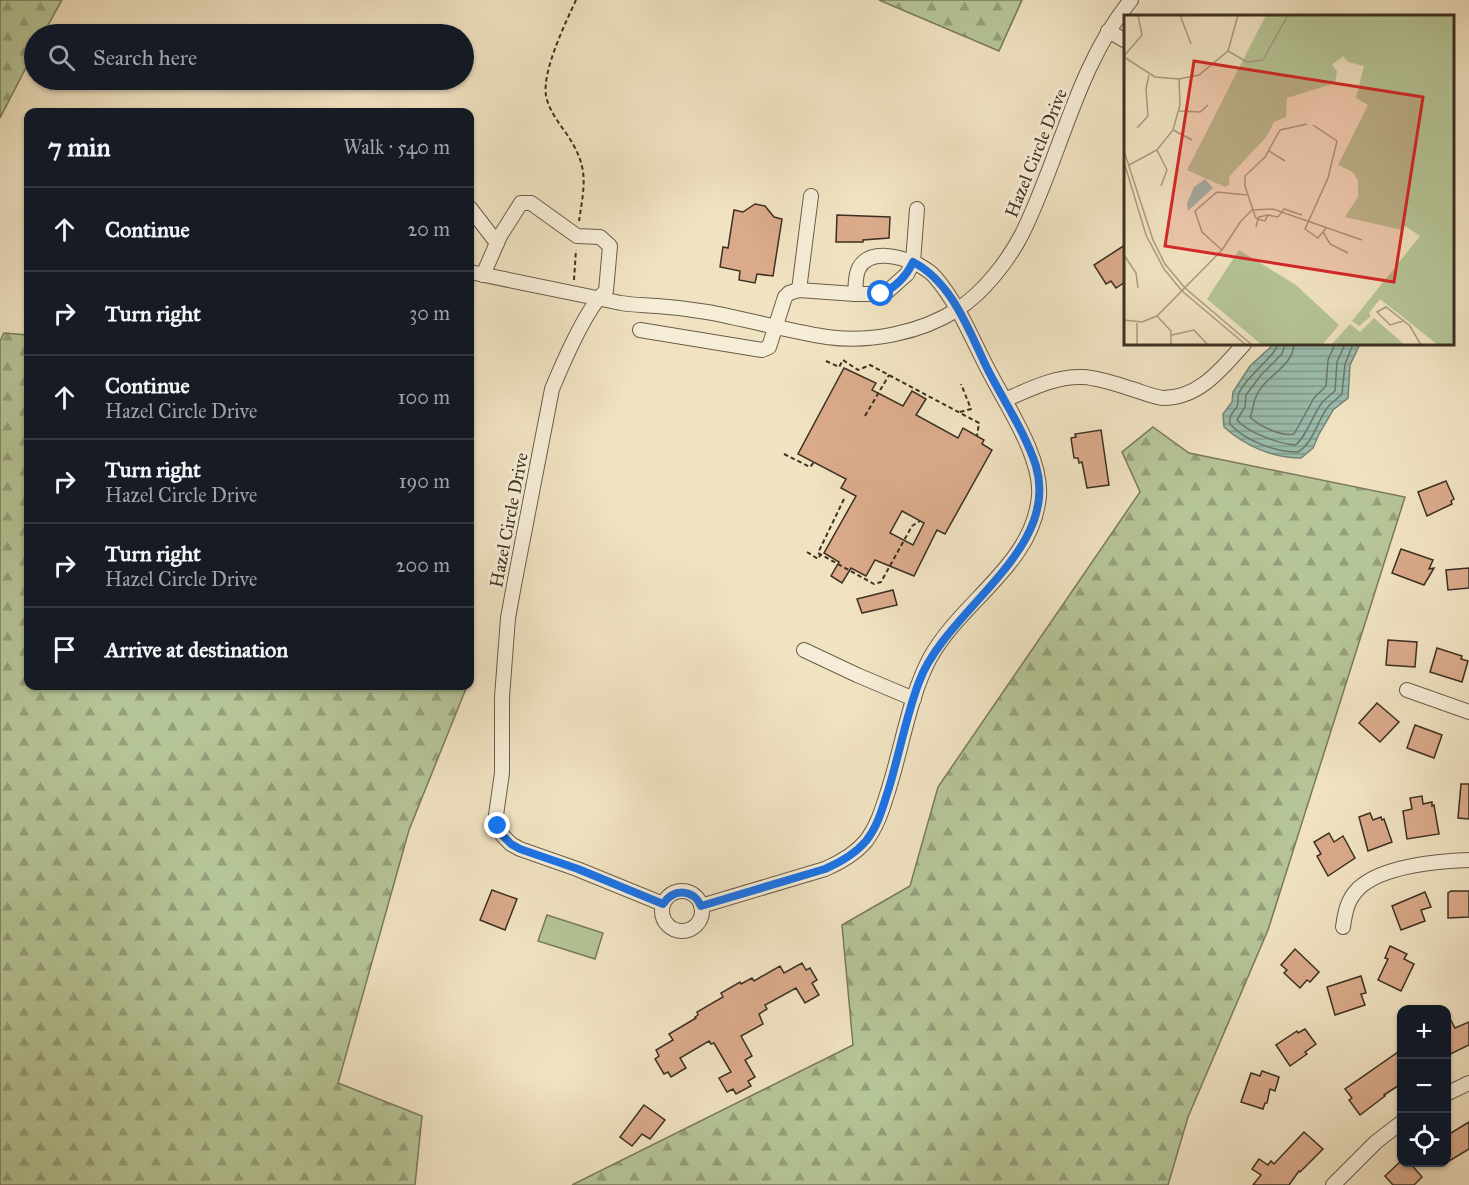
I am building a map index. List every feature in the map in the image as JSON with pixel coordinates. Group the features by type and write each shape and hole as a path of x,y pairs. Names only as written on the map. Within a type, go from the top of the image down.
{"street":[{"name":"Hazel Circle Drive","path":"476,273 622,303 707,312 828,337 882,336 908,331 958,309 991,279 1008,257 1022,234 1096,54 1108,31 1131,0"},
{"path":"1108,31 1124,40"},
{"path":"800,290 811,196"},
{"path":"476,273 521,203 531,202 577,236 600,237 610,246 606,291 598,297"},
{"path":"640,330 762,350 769,347 785,297 789,293 800,290 872,295 889,290 907,274 913,262 917,209"},
{"path":"474,213 497,243"},
{"path":"701,906 825,869 853,854 865,842 880,817 919,682 930,658 942,639 1018,553 1035,517 1039,496 1036,466 958,309 934,276 913,262 895,256 869,258 864,261 857,273 855,294"},
{"name":"Hazel Circle Drive","path":"598,297 552,389 508,618 502,697 502,773 496,815 503,836 520,849 578,869 663,904"},
{"path":"664,334 669,307"},
{"path":"1005,400 1049,381 1085,377 1104,380 1161,398 1176,396 1188,393 1208,382 1243,345"},
{"path":"804,650 914,699"},
{"path":"1407,690 1469,712"},
{"path":"1343,927 1350,899 1368,881 1414,865 1469,860"},
{"path":"683,892 694,896 701,906 700,919 691,929 678,931 664,920 663,904 671,895 683,892"},
{"path":"1451,1092 1469,1083"},
{"path":"1333,1185 1376,1142 1397,1125"}],"path":[{"path":"573,292 577,236 585,184 582,161 552,114 546,97 545,80 576,0"},
{"path":"826,361 839,367 843,360 858,370 870,364 979,423 977,436"},
{"path":"865,416 890,375"},
{"path":"960,412 971,409 962,384"},
{"path":"784,454 810,467 814,462"},
{"path":"844,499 818,553 874,584 881,582 912,526 920,521"},
{"path":"807,552 818,559 821,554"}],"green space":[{"path":"0,0 62,0 49,24 24,24 24,71 0,118"},
{"path":"879,0 1022,0 999,51"},
{"path":"4,333 24,335 24,690 465,690 409,830 338,1083 422,1116 415,1185 0,1185 0,341"},
{"path":"1153,427 1189,453 1405,497 1268,930 1188,1117 1168,1185 572,1185 853,1045 842,925 910,886 938,787 1140,492 1122,452"},
{"path":"547,915 603,933 595,959 538,941"}],"water":[{"path":"1273,345 1360,345 1350,365 1348,398 1333,410 1313,448 1301,458 1280,456 1260,450 1241,440 1224,427 1223,414 1232,402 1233,392 1250,366"}],"building":[{"path":"755,204 765,206 774,217 782,219 773,276 757,274 755,283 739,280 740,271 720,267 723,247 728,248 734,210 743,212"},
{"path":"837,215 890,217 889,238 863,240 863,242 836,242"},
{"path":"1124,246 1124,283 1116,288 1111,281 1106,284 1094,265"},
{"path":"844,368 876,383 872,390 903,406 912,391 926,399 916,415 958,438 963,428 984,440 982,444 992,450 945,534 937,530 914,576 875,560 866,576 851,568 842,583 831,576 839,562 824,553 856,496 841,488 846,479 798,454","holes":["902,511 924,523 913,545 890,533"]},
{"path":"1101,430 1109,485 1087,488 1082,462 1079,463 1078,458 1074,458 1071,438 1076,437 1075,434"},
{"path":"1446,481 1454,499 1451,501 1452,504 1427,516 1418,492"},
{"path":"1401,549 1433,560 1429,569 1434,568 1424,585 1392,573"},
{"path":"1469,568 1469,588 1448,590 1446,570"},
{"path":"893,590 897,605 862,613 857,599"},
{"path":"1388,640 1417,642 1415,667 1386,665"},
{"path":"1437,648 1462,656 1461,659 1468,661 1462,682 1430,672"},
{"path":"1377,703 1399,722 1380,742 1359,723"},
{"path":"1415,725 1442,735 1434,758 1407,748"},
{"path":"1461,784 1469,784 1469,819 1458,818"},
{"path":"1422,796 1423,804 1432,802 1432,806 1434,805 1439,834 1407,839 1403,811 1412,809 1410,798"},
{"path":"1370,813 1373,820 1381,817 1382,820 1384,819 1392,842 1368,851 1359,817"},
{"path":"1329,833 1334,842 1343,836 1355,858 1328,876 1317,856 1321,854 1314,842"},
{"path":"492,890 517,899 505,930 480,920"},
{"path":"1469,891 1469,917 1448,918 1448,893"},
{"path":"1425,892 1431,907 1421,910 1425,921 1401,930 1392,906"},
{"path":"1390,946 1407,954 1404,959 1414,964 1401,991 1378,980 1388,959 1385,958"},
{"path":"1295,949 1319,972 1310,982 1307,980 1300,988 1284,973 1287,970 1281,965"},
{"path":"802,963 806,970 810,968 817,980 812,983 819,995 805,1003 796,988 765,1005 767,1009 759,1014 763,1024 741,1036 752,1056 745,1060 755,1077 748,1081 751,1086 736,1094 733,1089 727,1092 719,1078 731,1072 714,1043 711,1044 709,1041 680,1058 686,1068 671,1077 668,1072 664,1074 655,1059 659,1056 656,1050 673,1040 669,1034 696,1018 697,1012 723,997 721,993 740,982 741,984 752,978 754,981 780,966 784,973"},
{"path":"1361,976 1366,993 1361,994 1365,1005 1335,1015 1327,987"},
{"path":"1451,1020 1455,1028 1469,1022 1469,1045 1451,1054"},
{"path":"1305,1029 1316,1044 1305,1052 1307,1054 1290,1066 1276,1045 1297,1031 1298,1033"},
{"path":"1397,1053 1397,1087 1360,1115 1349,1100 1352,1098 1345,1089"},
{"path":"1262,1071 1279,1077 1275,1091 1270,1089 1263,1109 1241,1102 1251,1073 1260,1076"},
{"path":"644,1105 665,1120 650,1139 642,1134 632,1146 620,1137"},
{"path":"1469,1122 1469,1149 1451,1160 1451,1133"},
{"path":"1304,1132 1323,1149 1299,1171 1289,1185 1253,1185 1261,1175 1252,1169 1259,1159 1268,1165 1271,1161 1274,1164"},
{"path":"1397,1165 1397,1167 1413,1167 1422,1177 1414,1185 1393,1185 1385,1176"}],"route":[{"path":"498,826 503,836 520,849 578,869 663,904 671,895 683,892 694,896 701,906 825,869 853,854 865,842 880,817 919,682 930,658 942,639 1018,553 1035,517 1039,496 1036,466 1031,454 958,309 934,276 913,262 907,274 898,283 881,294"}]}
